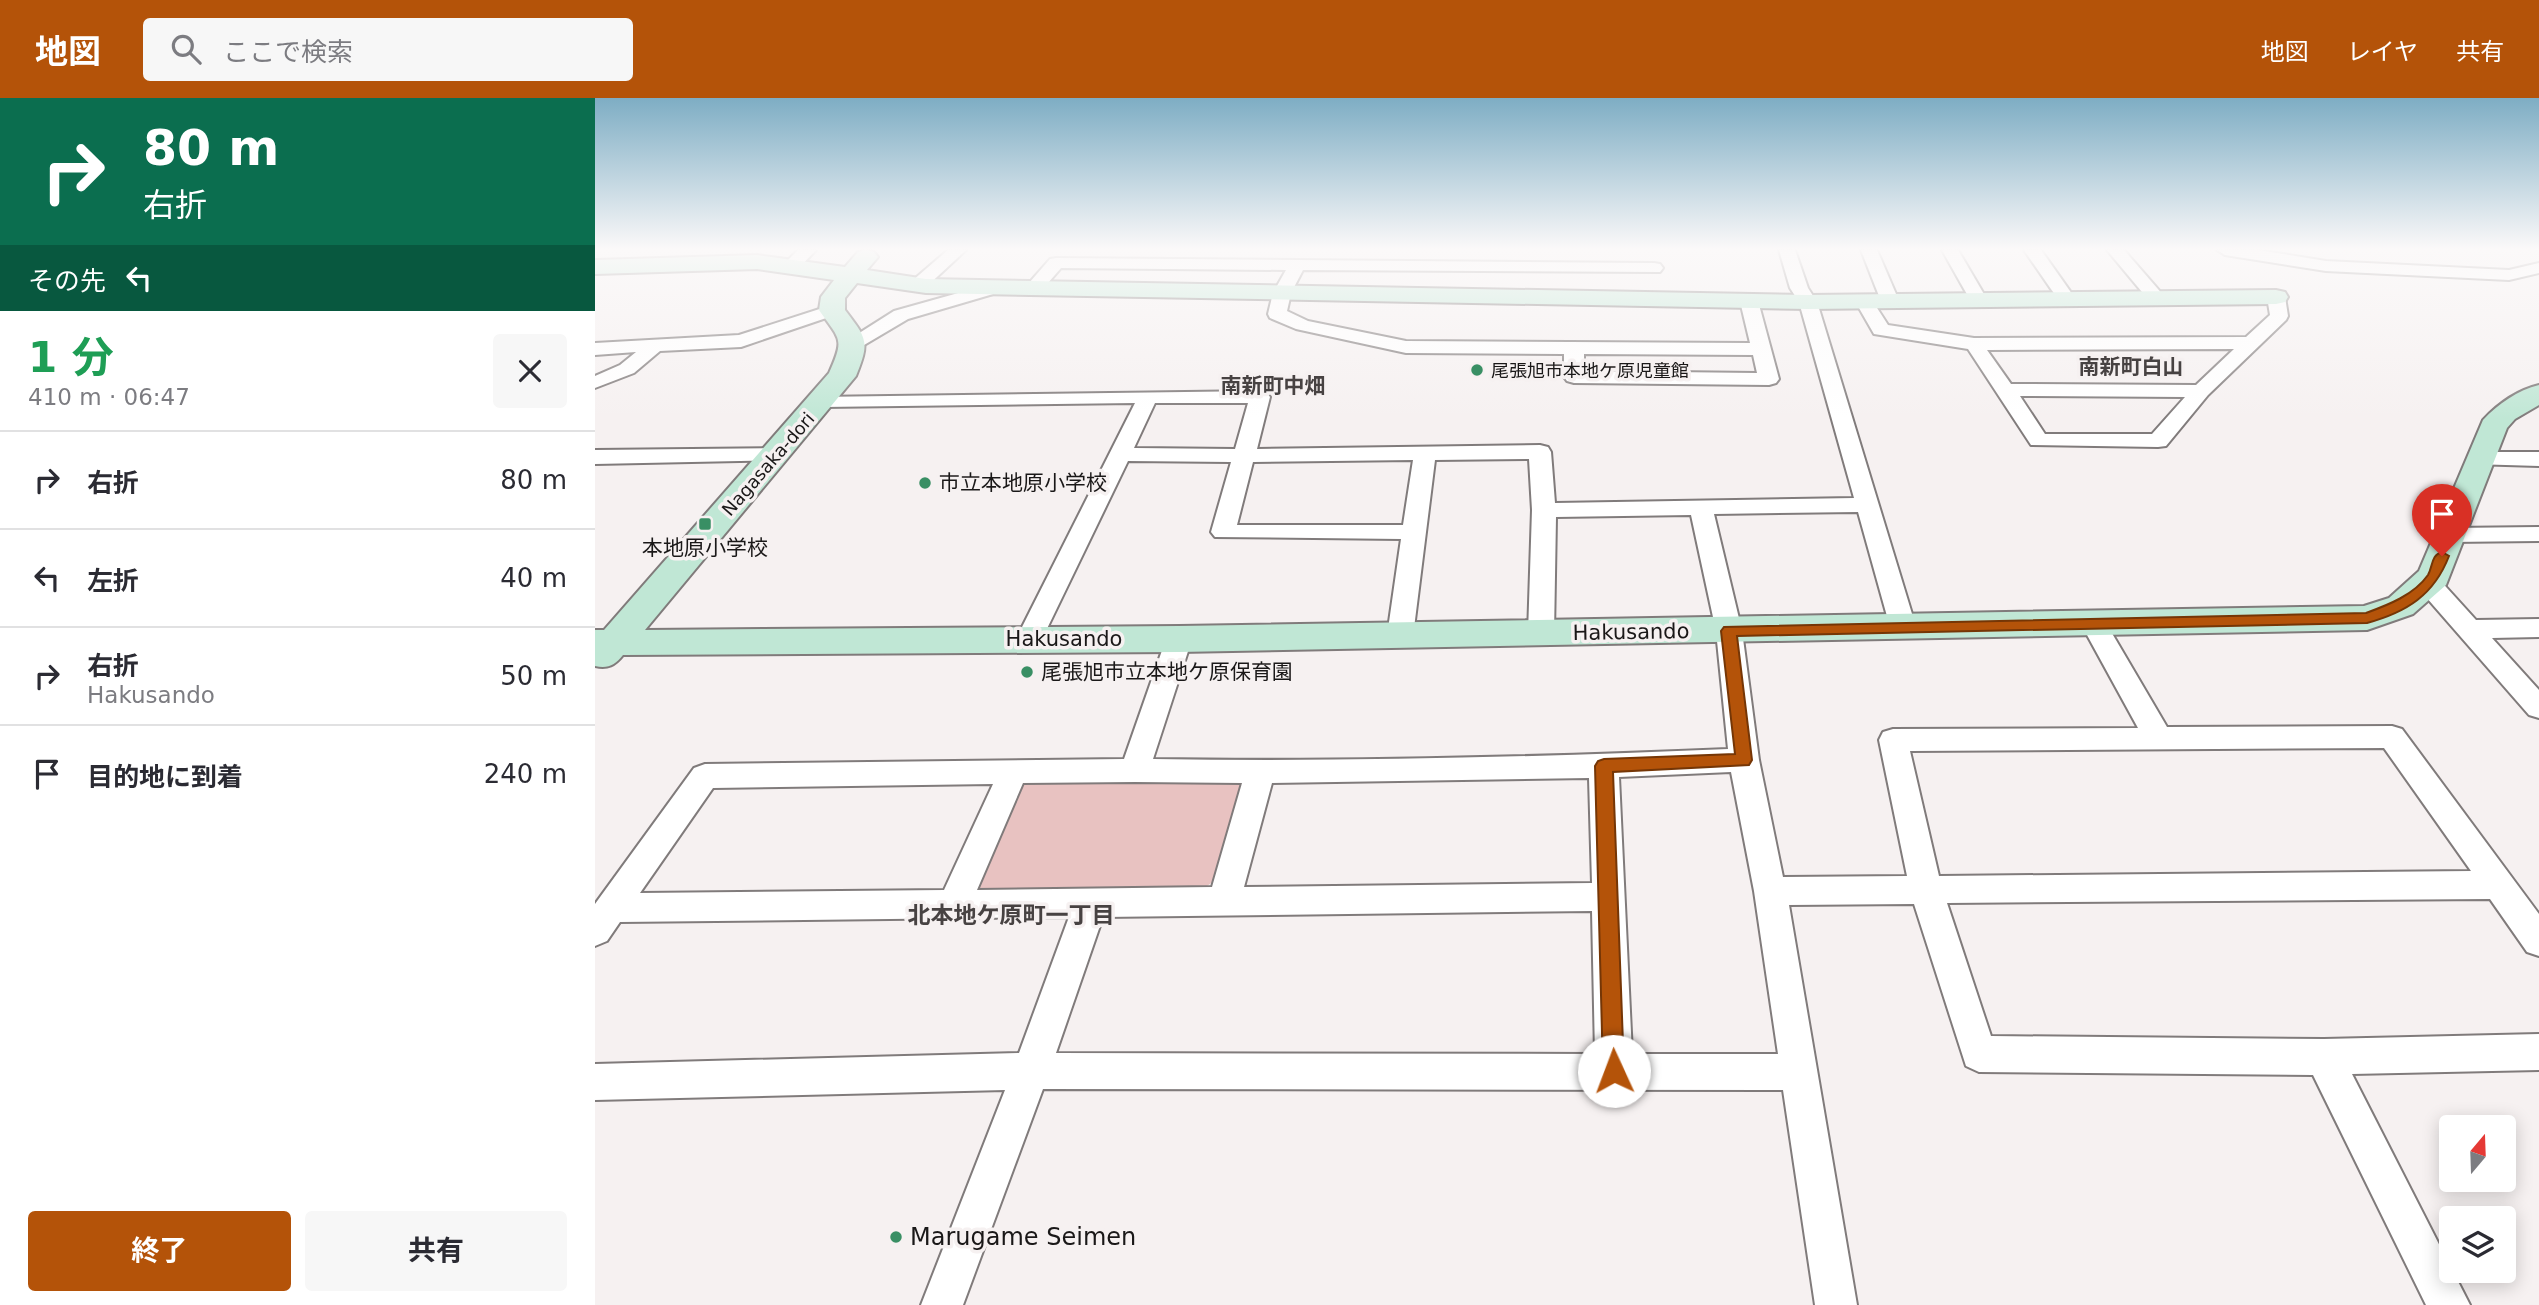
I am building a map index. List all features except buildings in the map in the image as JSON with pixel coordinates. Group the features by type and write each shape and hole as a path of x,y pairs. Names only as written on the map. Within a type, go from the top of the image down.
{"street":[{"path":"832,306 832,310 852,337 852,344"},
{"path":"852,344 901,315 931,306"},
{"path":"1279,306 1277,314 1303,325 1406,347 1761,349"},
{"path":"1574,348 1574,377 1769,379 1750,306"},
{"path":"1809,306 1903,627"},
{"path":"1867,306 1881,330 1974,344 2253,343"},
{"path":"2068,306 2093,344"},
{"path":"1974,344 2039,440 2158,441 2201,391 2279,316 2277,306"},
{"path":"595,349 741,341 832,310"},
{"name":"Nagasaka-dori","path":"601,650 823,401 842,376 853,351 852,344"},
{"path":"595,382 623,372 641,361 653,347"},
{"path":"2004,390 2201,391"},
{"name":"Hakusando","path":"601,650 1029,639 1541,634 2367,618 2401,606 2434,578 2493,426 2505,413 2539,393"},
{"path":"1029,639 1148,397"},
{"path":"823,401 1260,397 1223,533 1415,532"},
{"path":"1121,454 1244,456 1540,452 1544,510 1541,634"},
{"path":"1400,636 1425,453"},
{"path":"595,457 776,455"},
{"path":"2480,460 2539,459"},
{"path":"1544,510 1866,505"},
{"path":"1701,509 1729,631 1744,760 1770,891 1836,1305"},
{"path":"2450,535 2539,534"},
{"path":"2428,583 2539,708"},
{"path":"2094,624 2158,738"},
{"path":"2470,629 2539,628"},
{"path":"1135,769 1179,639"},
{"path":"2539,942 2392,737 1893,740 1926,891 1979,1054 2325,1057 2539,1052"},
{"path":"603,919 705,776 1135,769 1260,772 1604,766 1744,760"},
{"path":"1604,766 1614,1071"},
{"path":"954,905 1013,772"},
{"path":"1224,901 1260,772"},
{"path":"1770,891 2496,885"},
{"path":"603,919 954,905 1608,897"},
{"path":"942,1305 1031,1071 1091,903"},
{"path":"2325,1057 2449,1305"},
{"path":"595,1082 1031,1071 1798,1072"}],"shaded area":[{"path":"1246,779 1220,877 1207,886 972,891 1019,783"}],"place":[{"name":"尾張旭市本地ケ原児童館","path":"1477,370"},
{"name":"市立本地原小学校","path":"925,483"},
{"name":"本地原小学校","path":"705,524"},
{"name":"尾張旭市立本地ケ原保育園","path":"1027,672"},
{"name":"Marugame Seimen","path":"896,1237"}],"district":[{"name":"南新町白山","path":"2131,367"},
{"name":"南新町中畑","path":"1273,386"},
{"name":"北本地ケ原町一丁目","path":"1011,915"}],"route":[{"path":"1614,1071 1604,766 1744,760 1729,631 2367,618 2401,606 2434,578 2442,556"}]}
